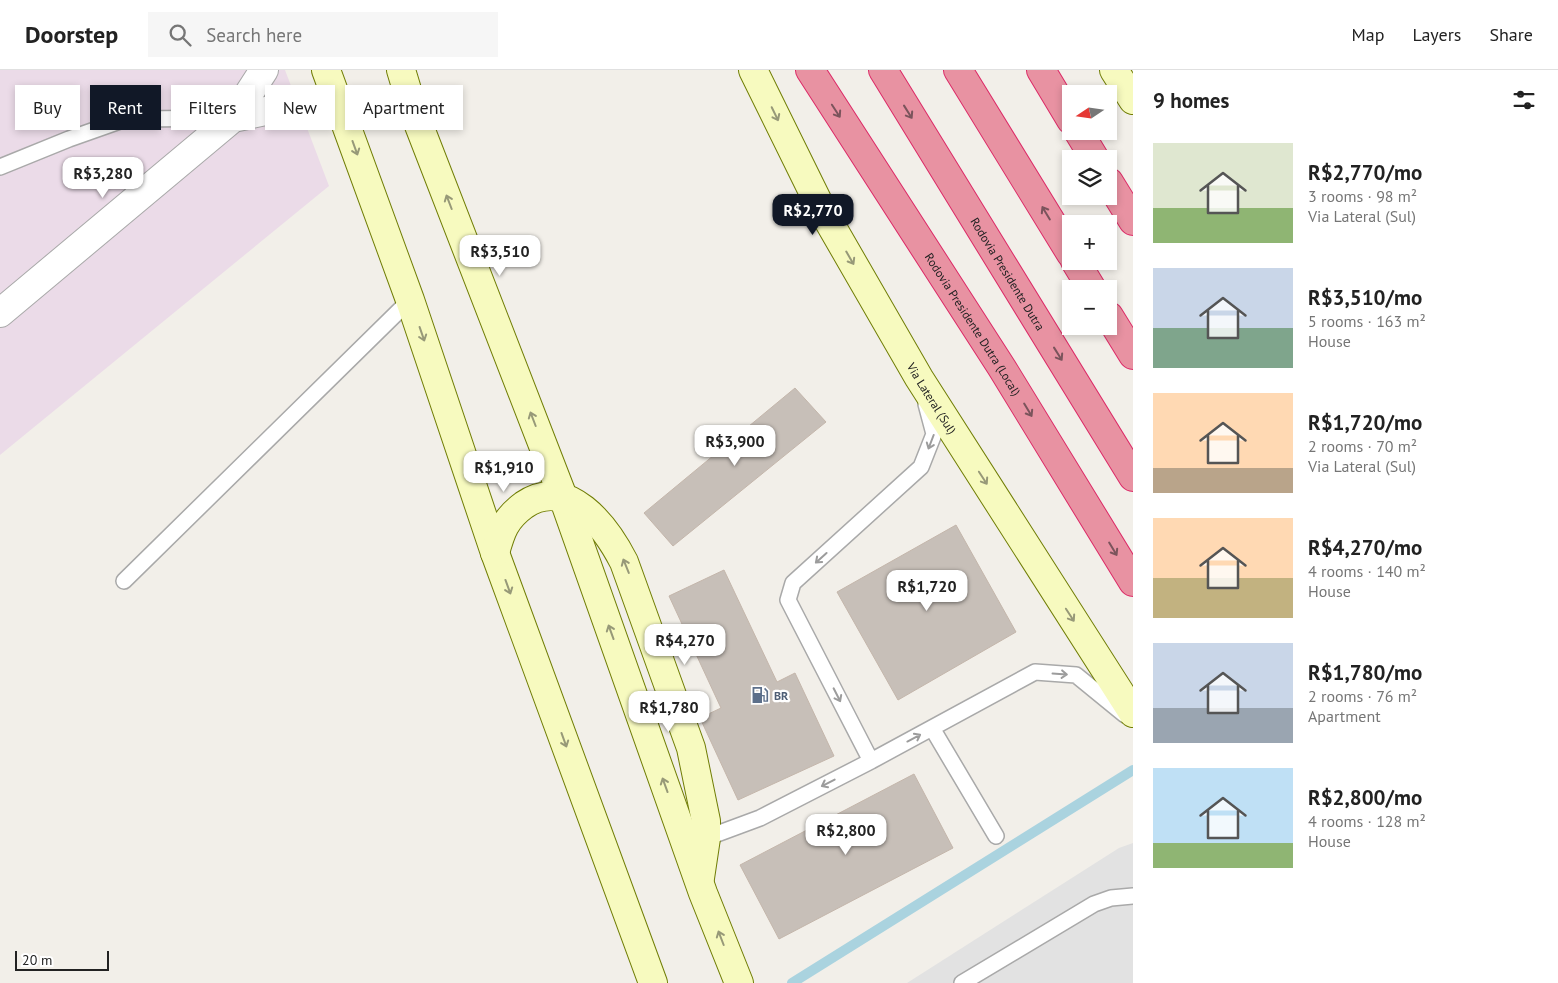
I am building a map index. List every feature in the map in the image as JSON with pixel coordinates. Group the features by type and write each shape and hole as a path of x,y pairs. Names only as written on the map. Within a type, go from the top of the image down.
{"highway":[{"name":"Rodovia Presidente Dutra (Local)","path":"810,70 1002,368 1133,582"},
{"name":"Rodovia Presidente Dutra","path":"883,70 1133,477"},
{"path":"958,70 1062,239"},
{"path":"1040,70 1062,105"},
{"path":"1117,195 1133,221"},
{"path":"1117,329 1133,355"}],"main road":[{"path":"326,70 410,300 495,553 653,983"},
{"path":"401,70 413,110 563,497 699,882 740,983"},
{"name":"Via Lateral (Sul)","path":"753,70 822,208 919,378 1133,713"},
{"path":"1114,70 1133,100"},
{"path":"495,553 501,531 513,513 530,501 545,496 563,497 586,510 601,524 614,541 624,562 691,748 706,821 706,838 699,882"}],"street":[{"path":"254,85 264,70"},
{"path":"255,113 336,96"},
{"path":"0,313 219,130"}],"lane":[{"path":"0,167 120,121 140,118 171,118"},
{"path":"124,581 410,300"},
{"path":"871,761 788,600 793,583 921,467 934,434 919,378"},
{"path":"706,838 760,818 871,761 1035,672 1076,675 1133,721"},
{"path":"932,728 996,836"},
{"path":"962,983 1094,904 1111,898 1133,896"}],"shaded area":[{"path":"0,70 285,70 291,85 265,85 265,130 308,130 329,186 0,455"},
{"path":"1133,843 1133,983 907,983 1119,848"}],"building":[{"path":"795,388 826,422 673,546 644,513"},
{"path":"956,525 1016,632 898,700 837,592"},
{"name":"BR","path":"724,570 777,682 795,673 834,756 738,800 700,718 721,708 669,596"},
{"path":"914,774 953,848 779,939 740,865"}],"waterway":[{"path":"792,983 1133,770"}],"place":[{"name":"BR","path":"760,695"}]}
